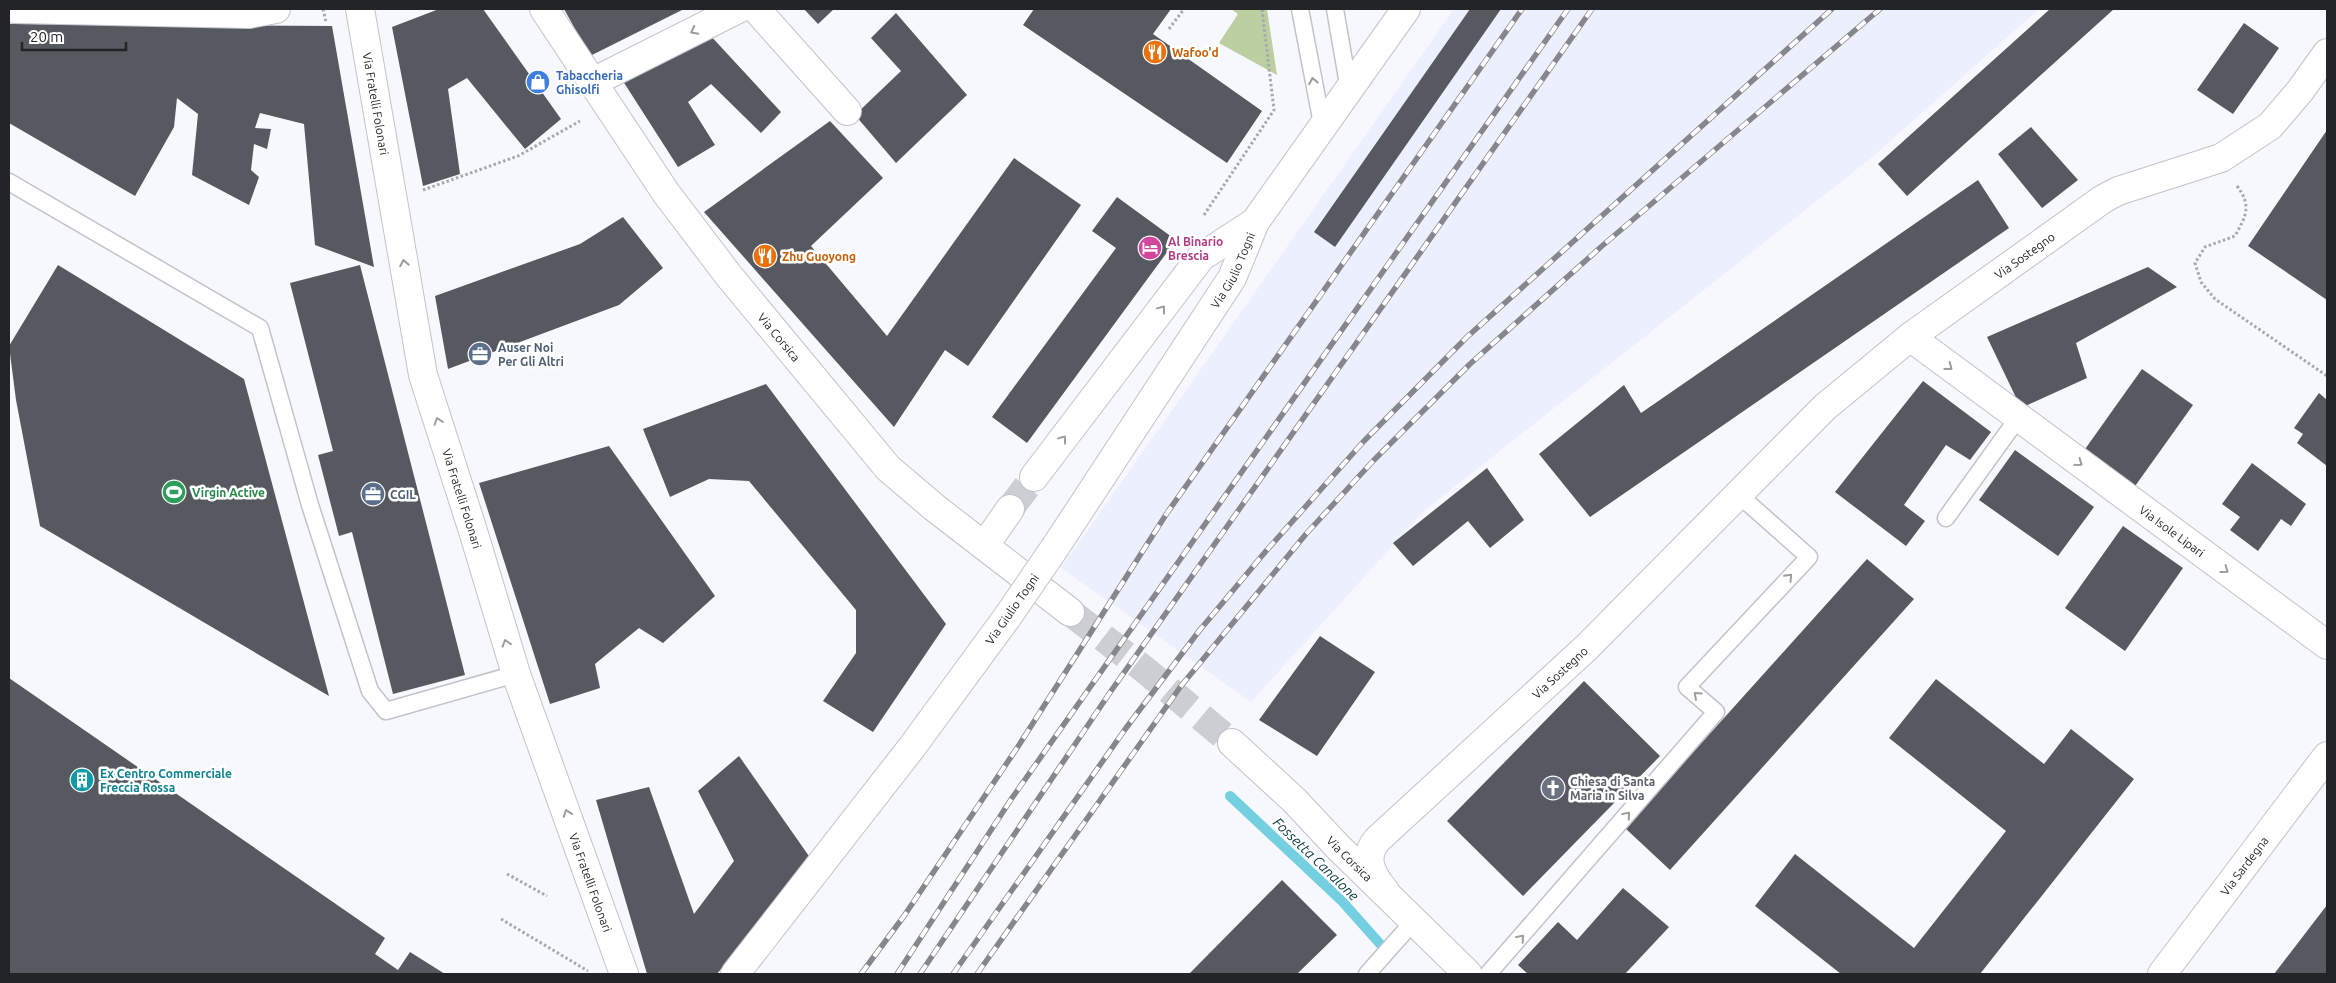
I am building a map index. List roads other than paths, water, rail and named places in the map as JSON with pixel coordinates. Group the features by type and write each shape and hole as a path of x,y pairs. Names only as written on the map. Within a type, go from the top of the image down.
{"street":[{"path":"15,9 249,14 276,9"},
{"name":"Via Fratelli Folonari","path":"360,9 423,375 516,674 624,974"},
{"name":"Via Corsica","path":"544,9 666,193 729,276 814,381 888,468 1070,612"},
{"path":"593,82 738,9"},
{"path":"756,9 848,111"},
{"name":"Via Giulio Togni","path":"735,974 912,747 1008,616 1232,278 1255,222 1323,129 1406,9"},
{"name":"Via Sostegno","path":"1374,843 1587,647 1825,407 1910,337 2103,199 2118,191 2221,158 2270,126 2300,91 2327,53"},
{"name":"Via Giulio Togni","path":"1034,477 1202,257 1255,222"},
{"name":"Via Isole Lipari","path":"1910,337 2327,645"},
{"path":"985,545 1010,509"},
{"name":"Via Corsica","path":"1232,743 1468,974"},
{"name":"Via Sardegna","path":"2162,974 2327,756"},
{"path":"1317,825 1335,839 1343,842 1364,845 1374,843 1369,860 1370,869 1392,900"}],"lane":[{"path":"1300,9 1323,129"},
{"path":"1335,9 1349,90"},
{"path":"9,182 260,328 310,505 370,691 386,711 516,674"},
{"path":"1946,518 2018,418"},
{"path":"1488,974 1716,712 1687,687 1809,557 1739,495"},
{"path":"1367,974 1414,921"}],"waterway":[{"name":"Fossetta Canalone","path":"1230,796 1341,900 1381,945"}],"tunnel":[{"path":"1010,509 1034,477"},
{"path":"1070,612 1145,670 1232,743"}],"railway":[{"path":"861,974 904,916 1019,745 1167,513 1522,9"},
{"path":"897,974 1012,798 1568,9"},
{"path":"920,974 1111,691 1592,9"},
{"path":"953,974 1126,728 1199,631 1266,551 1364,441 1467,337 1832,9"},
{"path":"977,974 1181,686 1306,534 1374,460 1470,364 1602,246 1880,9"}],"place":[{"name":"Wafoo'd","path":"1155,52"},
{"name":"Tabaccheria Ghisolfi","path":"538,82"},
{"name":"Al Binario Brescia","path":"1150,248"},
{"name":"Zhu Guoyong","path":"765,256"},
{"name":"Auser Noi Per Gli Altri","path":"480,354"},
{"name":"Virgin Active","path":"174,492"},
{"name":"CGIL","path":"373,494"},
{"name":"Ex Centro Commerciale Freccia Rossa","path":"82,780"},
{"name":"Chiesa di Santa Maria in Silva","path":"1553,788"}]}
